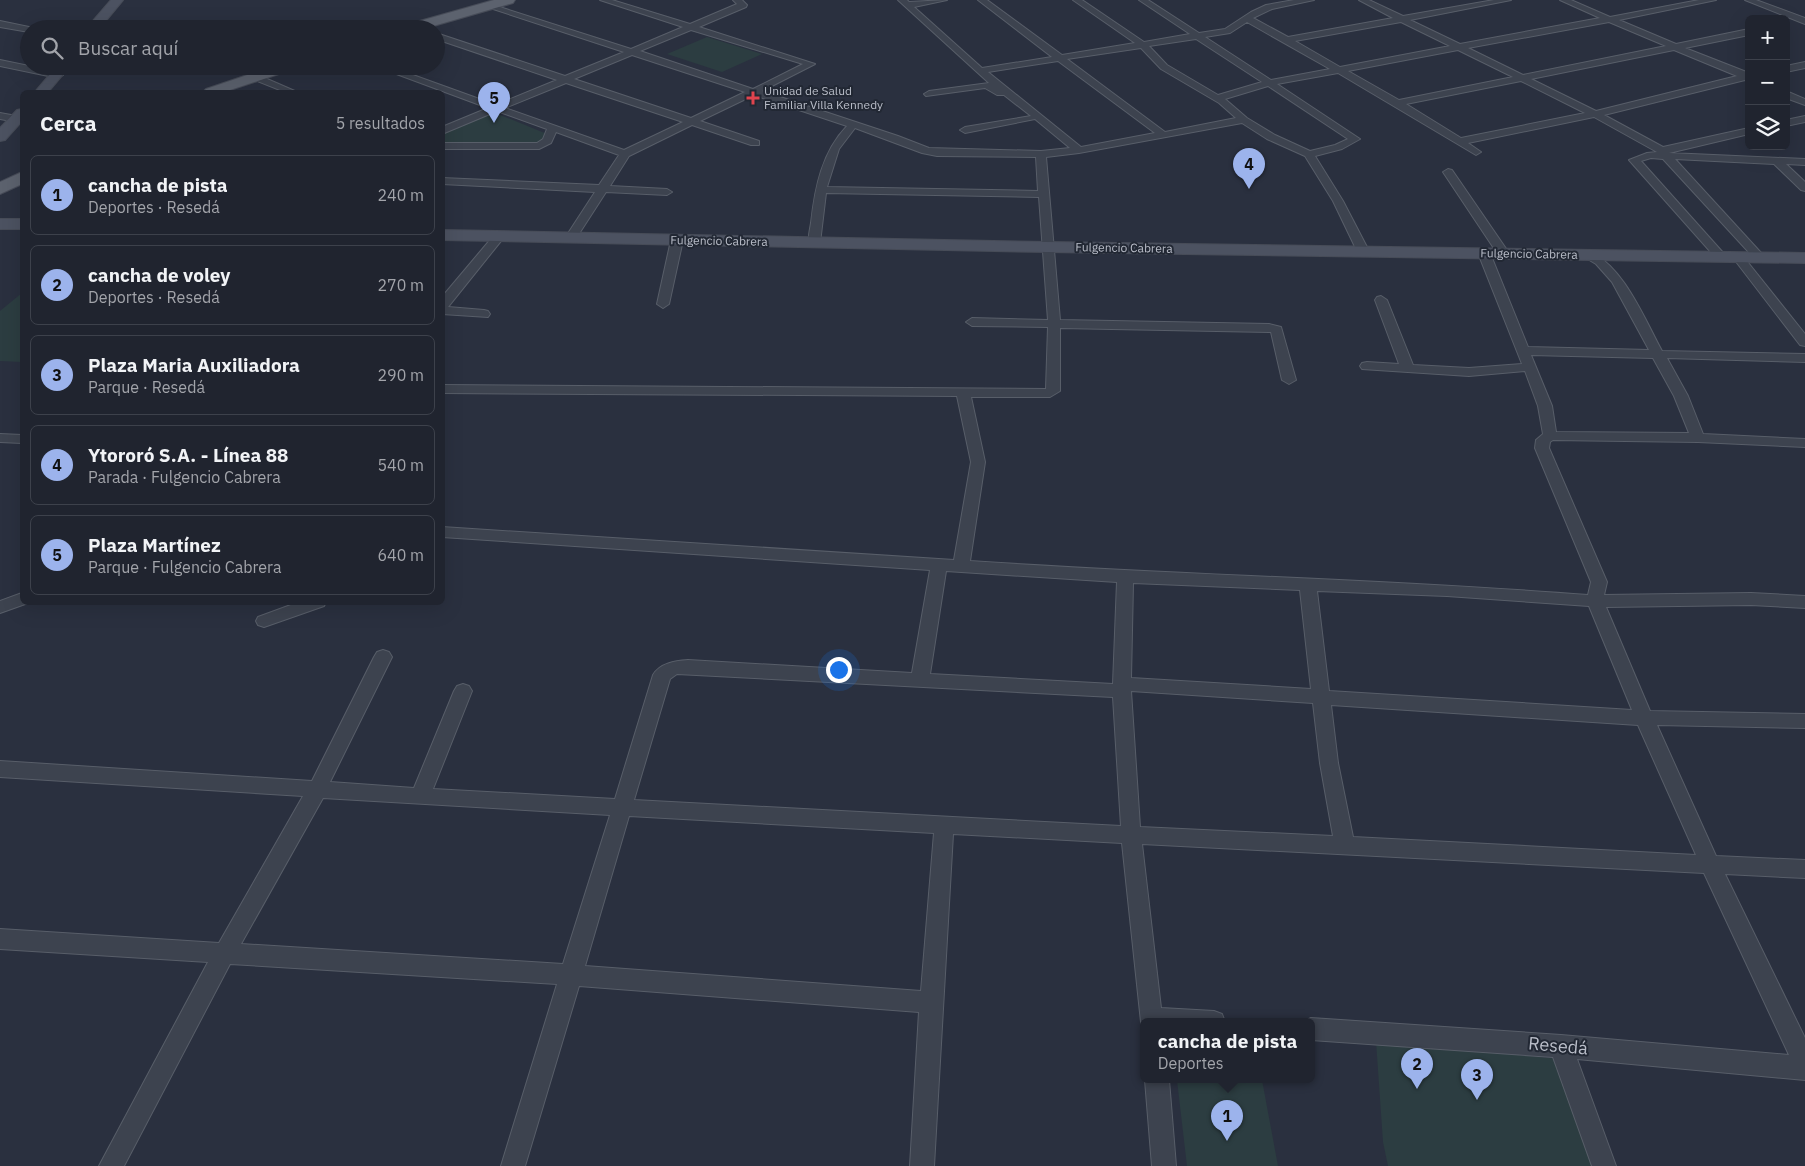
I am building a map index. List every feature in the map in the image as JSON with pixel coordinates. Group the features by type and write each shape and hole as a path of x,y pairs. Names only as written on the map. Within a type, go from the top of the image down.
{"main road":[{"path":"100,20 117,0"},
{"path":"438,20 508,0"},
{"path":"44,90 57,75"},
{"path":"217,90 261,75"},
{"path":"0,137 20,119"},
{"path":"0,189 20,177"},
{"path":"0,224 20,224"},
{"name":"Fulgencio Cabrera","path":"445,235 1047,248 1805,258"}],"street":[{"path":"571,238 600,189 625,154 811,64 604,0"},
{"path":"726,11 731,0"},
{"path":"445,130 743,4 737,0"},
{"path":"905,3 943,0"},
{"path":"982,0 1163,135"},
{"path":"1077,0 1143,45 1164,68 1217,98 1244,120 1271,137 1309,154 1338,201 1363,251"},
{"path":"1143,0 1356,139 1338,148 1309,154"},
{"path":"980,71 1227,31 1253,13 1270,7 1310,0"},
{"path":"1363,0 1595,114 1664,153 1759,257"},
{"path":"1287,40 1507,0"},
{"path":"1564,0 1745,76"},
{"path":"1217,98 1268,83 1712,0"},
{"path":"1749,0 1805,22"},
{"path":"905,3 980,71 1079,150"},
{"path":"490,5 894,138 926,151 1041,154 1079,150 1244,120"},
{"path":"1247,18 1398,103 1476,152"},
{"path":"1790,25 1805,22"},
{"path":"0,24 20,28"},
{"path":"1398,103 1745,33"},
{"path":"445,39 755,143"},
{"path":"0,63 20,65"},
{"path":"1790,68 1805,65"},
{"path":"403,75 444,90"},
{"path":"255,77 287,90"},
{"path":"1458,142 1595,114 1745,78"},
{"path":"929,94 990,86 1061,144 1041,154"},
{"path":"445,90 625,154"},
{"path":"1790,96 1805,102"},
{"path":"0,116 20,118"},
{"path":"965,130 1030,119"},
{"path":"1790,122 1805,119"},
{"path":"814,243 822,190 833,151 844,133 853,125"},
{"path":"445,146 539,146 547,142 552,129"},
{"path":"1720,256 1634,160 1745,132"},
{"path":"1664,153 1805,162"},
{"path":"445,390 1050,393 1053,391 1054,322 1041,154"},
{"path":"1777,161 1805,188"},
{"path":"1448,172 1502,253"},
{"path":"445,181 667,192"},
{"path":"822,190 1044,194"},
{"path":"445,302 499,236"},
{"path":"663,304 678,240"},
{"path":"1484,253 1545,406 1550,436"},
{"path":"1587,255 1610,270 1681,396 1698,438"},
{"path":"1738,256 1805,342"},
{"path":"1382,300 1408,369"},
{"path":"445,310 484,314"},
{"path":"972,322 1054,322 1274,329 1277,330 1289,380"},
{"path":"1524,351 1805,358"},
{"path":"1367,366 1469,372 1530,367"},
{"path":"961,567 976,486 978,462 963,392"},
{"path":"1805,443 1698,438 1550,436 1543,440 1542,448 1599,582 1595,601 1643,718 1708,863 1805,1063"},
{"path":"2,440 20,439"},
{"path":"445,532 1125,577 1447,590 1595,601 1751,599 1805,602"},
{"path":"920,680 939,566"},
{"path":"1125,577 1122,688 1131,836 1152,1018"},
{"path":"1308,585 1329,763 1345,845"},
{"path":"0,607 20,600"},
{"path":"264,621 309,605"},
{"path":"111,1166 224,954 317,790 383,657"},
{"path":"513,1166 662,676 674,668 688,667 920,680 1321,697 1643,718 1805,721"},
{"path":"420,796 463,691"},
{"path":"0,769 317,790 944,826 1805,869"},
{"path":"922,1166 931,1002 944,826"},
{"path":"0,939 572,975 931,1002"},
{"name":"Resedá","path":"1315,1029 1561,1046 1805,1068"},
{"path":"1561,1046 1604,1166"},
{"path":"1157,1083 1164,1166"}],"shaded area":[{"path":"707,37 762,54 722,72 667,54"},
{"path":"493,112 547,134 545,139 538,145 445,143 445,133"},
{"path":"20,295 20,362 0,361 0,311"},
{"path":"1376,1041 1560,1059 1596,1166 1388,1166 1383,1142"},
{"path":"1177,1083 1263,1083 1278,1166 1187,1166"}],"place":[{"name":"Unidad de Salud Familiar Villa Kennedy","path":"753,98"},
{"name":"Plaza Martínez","path":"494,123"},
{"name":"Ytororó S.A. - Línea 88","path":"1249,189"},
{"name":"cancha de voley","path":"1417,1089"},
{"name":"Plaza Maria Auxiliadora","path":"1477,1100"},
{"name":"cancha de pista","path":"1227,1141"}]}
